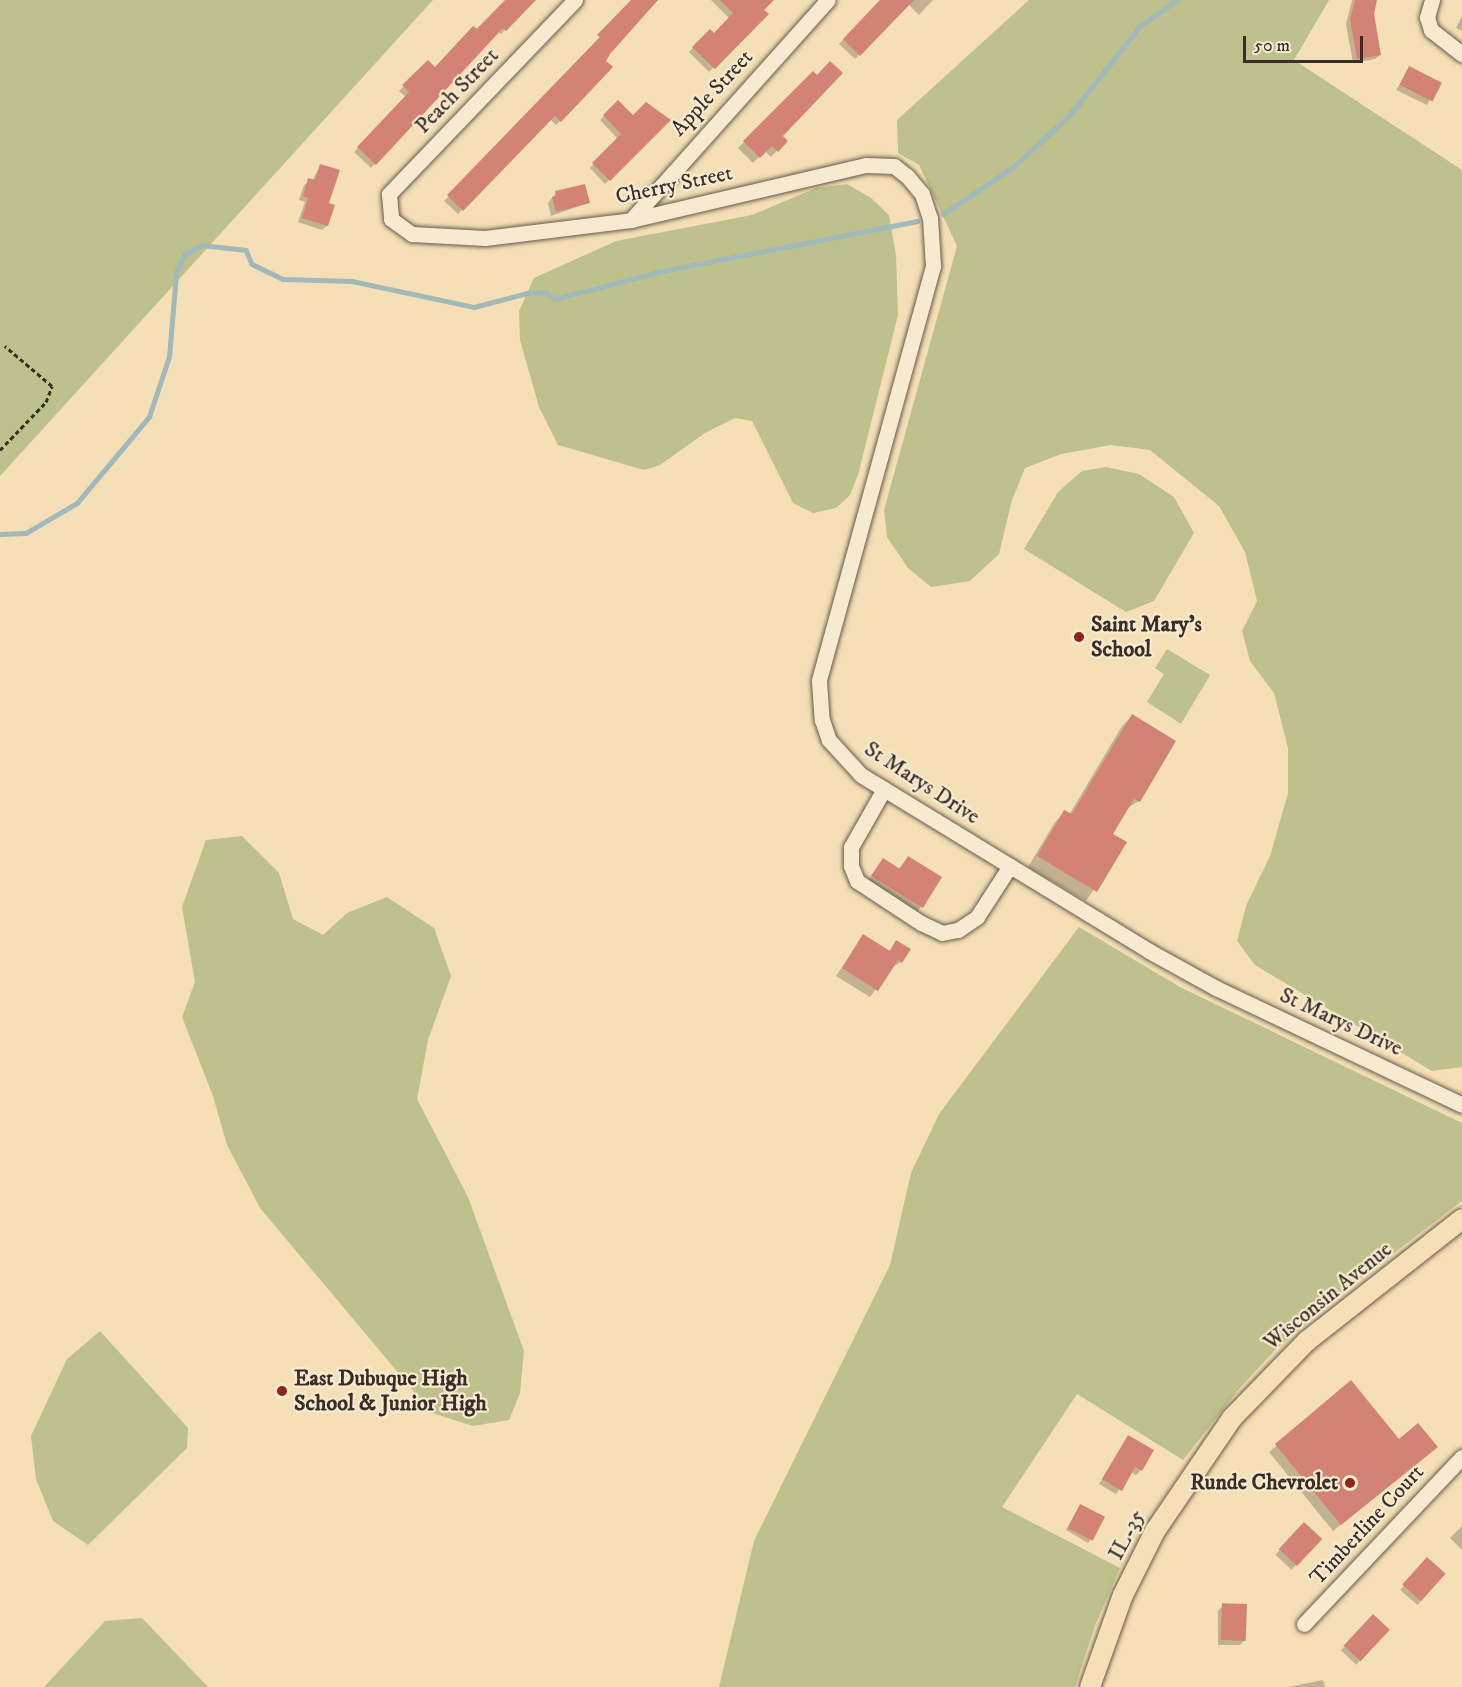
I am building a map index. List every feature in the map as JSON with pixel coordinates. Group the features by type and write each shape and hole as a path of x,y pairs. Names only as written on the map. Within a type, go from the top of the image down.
{"main road":[{"name":"Wisconsin Avenue","path":"1232,1418 1306,1341 1462,1219"},
{"name":"IL-35","path":"1090,1687 1123,1595 1155,1530 1232,1418"}],"street":[{"name":"Peach Street","path":"391,219 389,194 575,0"},
{"name":"Apple Street","path":"631,219 828,0"},
{"path":"1430,3 1431,30 1462,54"},
{"name":"Cherry Street","path":"391,219 412,234 473,239 631,219 866,165 882,165 894,166 918,187 931,229"},
{"name":"St Marys Drive","path":"931,229 933,266 929,290 819,681 820,711 829,740 854,770 1216,988 1462,1105"},
{"path":"884,789 850,847 851,866 857,881 921,923 942,933 958,930 977,917 1010,866"},
{"name":"Timberline Court","path":"1304,1624 1462,1457"}],"path":[{"path":"0,450 46,402 52,386 5,346"}],"green space":[{"path":"0,0 433,0 0,476"},
{"path":"1029,0 1329,0 1294,60 1462,170 1462,1067 1432,1071 1255,965 1237,941 1246,906 1270,856 1288,793 1288,748 1274,693 1250,661 1242,631 1257,601 1245,552 1219,506 1150,450 1111,445 1061,454 1025,468 1012,500 999,554 970,581 931,587 908,568 887,537 884,510 957,246 919,165 898,153 897,120"},
{"path":"847,184 871,198 889,215 896,255 898,315 858,475 850,495 836,508 813,513 793,503 752,421 735,418 705,433 660,465 644,470 558,445 539,407 520,340 519,311 534,278 616,241 752,215 816,188"},
{"path":"1106,467 1139,474 1174,497 1194,533 1154,601 1126,612 1024,549 1058,492 1082,471"},
{"path":"1167,649 1210,675 1181,724 1147,702 1164,674 1155,668"},
{"path":"242,836 279,873 293,919 323,935 347,913 387,897 434,928 451,976 428,1040 417,1099 468,1197 524,1351 520,1393 509,1420 473,1426 432,1413 260,1208 227,1145 213,1096 182,1017 195,982 182,907 206,840"},
{"path":"1079,927 1180,987 1462,1123 1462,1201 1353,1284 1276,1349 1239,1389 1183,1460 1077,1394 1002,1507 1120,1568 1096,1623 1075,1687 719,1687 754,1541 890,1265 911,1173 939,1114"},
{"path":"100,1331 188,1428 187,1448 88,1545 53,1521 36,1479 31,1436 67,1359"},
{"path":"142,1618 208,1687 44,1687 105,1621"}],"building":[{"path":"505,0 536,0 506,31 503,28 376,165 357,147 409,92 402,85 428,60 435,67 473,26 477,29"},
{"path":"631,0 658,0 610,54 606,61 613,67 561,122 555,116 463,211 447,195 600,37 597,35"},
{"path":"720,0 774,0 764,10 769,14 715,69 692,47 710,29 714,33 733,13"},
{"path":"880,0 914,0 860,56 843,39"},
{"path":"1355,0 1377,0 1374,14 1381,55 1357,59 1350,19"},
{"path":"830,61 843,73 783,136 788,141 778,152 772,146 760,158 743,141 813,71 817,75"},
{"path":"1409,66 1442,83 1432,102 1399,85"},
{"path":"618,100 633,115 646,102 671,120 610,181 592,163 621,134 603,115"},
{"path":"320,164 340,170 329,203 335,205 328,226 302,218 308,198 303,196 308,178 315,180"},
{"path":"585,184 590,203 556,212 552,197 556,196 555,191"},
{"path":"1132,714 1176,741 1140,802 1134,799 1113,834 1127,842 1097,892 1037,856 1064,810 1072,814"},
{"path":"908,856 942,877 923,908 871,876 883,858 900,869"},
{"path":"863,934 890,951 896,940 911,949 902,963 898,960 878,991 842,968"},
{"name":"Runde Chevrolet","path":"1351,1380 1399,1439 1418,1423 1438,1447 1341,1525 1275,1444"},
{"path":"1128,1435 1154,1450 1142,1471 1135,1467 1122,1491 1102,1479"},
{"path":"1080,1504 1105,1517 1093,1541 1068,1528"},
{"path":"1304,1522 1322,1539 1297,1566 1279,1549"},
{"path":"1427,1557 1446,1574 1421,1601 1402,1584"},
{"path":"1222,1603 1247,1604 1246,1641 1221,1640"},
{"path":"1373,1614 1390,1630 1360,1661 1344,1645"}],"waterway":[{"path":"943,214 1012,168 1069,116 1140,26 1177,0"},
{"path":"0,534 26,533 77,503 149,417 169,357 176,273 185,254 202,245 246,250 252,264 283,279 352,281 474,307 527,293 546,292 555,299 658,272 917,221"}],"place":[{"name":"Saint Mary's School","path":"1079,637"},
{"name":"East Dubuque High School & Junior High","path":"282,1391"},
{"name":"Runde Chevrolet","path":"1350,1483"}]}
